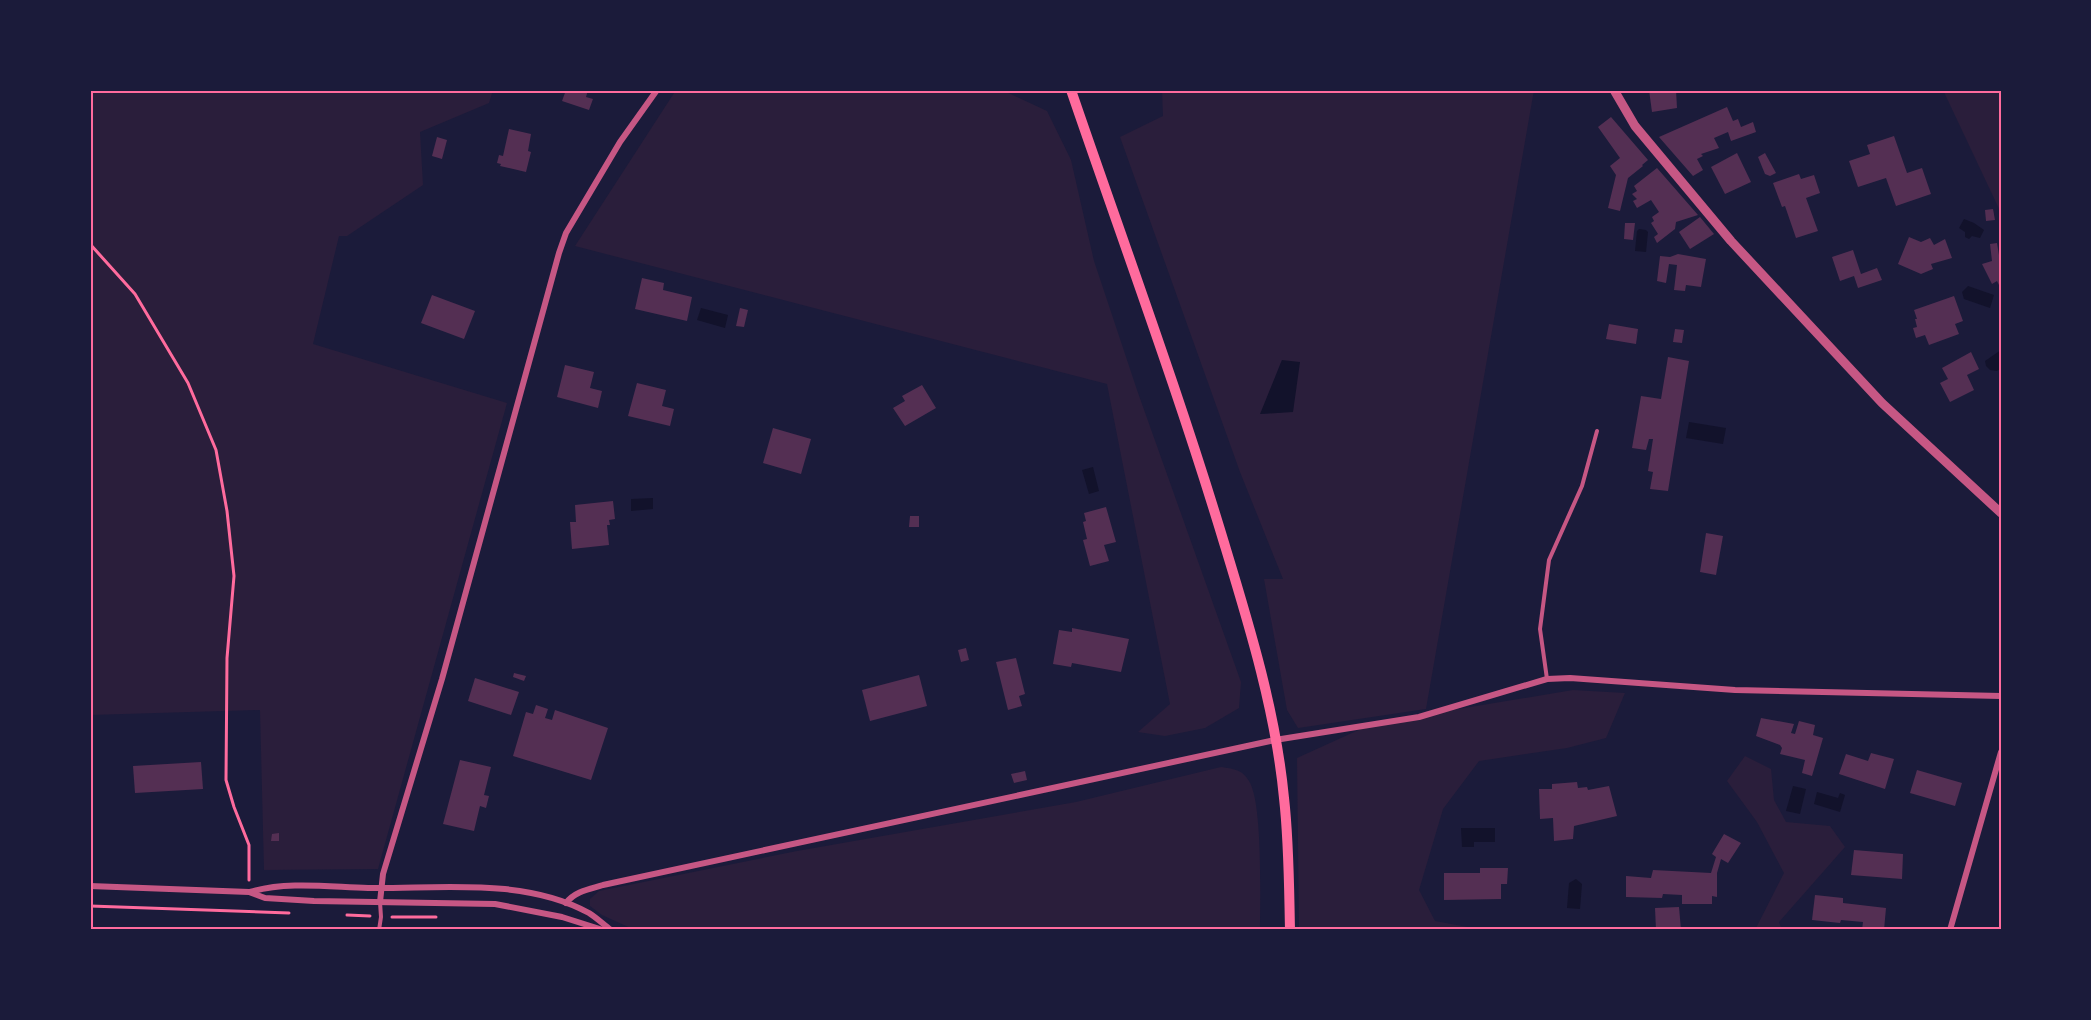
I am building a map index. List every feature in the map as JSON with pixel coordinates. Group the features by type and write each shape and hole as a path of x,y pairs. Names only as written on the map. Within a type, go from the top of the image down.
{"main road":[{"path":"1071,90 1198,455 1264,685 1284,798 1290,930"}],"street":[{"path":"380,902 383,874 442,679 559,253 566,233 620,142 657,90"},
{"path":"1614,90 1635,126 1731,241 1882,403 2001,513"},
{"path":"566,903 582,891 603,885 1275,740 1419,717 1547,679 1570,678 1735,690 2001,696"},
{"path":"1950,930 2001,752"},
{"path":"90,886 249,892 265,898 314,901 495,903 562,917 603,930"},
{"path":"249,892 269,886 382,888 474,886 534,894 566,903 590,914 611,930"}],"lane":[{"path":"1547,679 1540,629 1549,560 1582,486 1597,431"},
{"path":"379,930 380,902"}],"path":[{"path":"90,244 135,294 188,383 216,450 227,512 234,576 227,658 226,780 249,845 249,892"}],"shaded area":[{"path":"90,90 493,90 489,103 420,132 423,185 347,236 339,236 313,344 507,403 378,869 264,870 260,710 90,715"},
{"path":"676,90 1002,90 1047,111 1071,160 1094,261 1137,390 1241,682 1239,708 1205,728 1165,736 1138,732 1170,704 1107,384 575,246"},
{"path":"1162,90 1534,90 1426,709 1298,728 1287,710 1264,579 1283,579 1240,472 1120,137 1163,116","holes":["1282,360 1295,389 1293,411 1261,414"]},
{"path":"1943,90 2001,90 2001,213"},
{"path":"1964,219 1984,230 1980,238 1965,237 1965,232 1959,228"},
{"path":"1639,229 1648,232 1646,252 1635,251"},
{"path":"1968,286 1994,295 1990,308 1964,299 1962,292"},
{"path":"701,308 728,315 725,328 697,320"},
{"path":"2001,350 2001,368 1997,371 1990,370 1985,361"},
{"path":"1282,360 1300,362 1293,412 1260,414"},
{"path":"1689,422 1726,428 1723,444 1686,438"},
{"path":"1093,467 1099,491 1089,494 1082,470"},
{"path":"653,498 653,509 631,511 631,499"},
{"path":"1573,690 1625,693 1606,738 1567,748 1479,761 1443,809 1419,890 1435,921 1484,930 1299,930 1297,758 1374,723"},
{"path":"1745,756 1771,769 1774,800 1786,822 1830,826 1845,847 1779,922 1782,930 1755,930 1784,873 1757,822 1727,781"},
{"path":"1221,767 1237,770 1243,774 1249,781 1253,792 1259,830 1260,930 635,930 602,915 590,906 590,899 599,891 797,851 1076,802"},
{"path":"1793,786 1806,789 1800,814 1786,811"},
{"path":"1817,792 1838,798 1840,793 1845,795 1840,812 1814,804"},
{"path":"1461,828 1495,828 1495,842 1474,842 1474,847 1462,847"},
{"path":"1576,879 1582,884 1580,909 1567,908 1569,883"}],"building":[{"path":"566,90 588,90 586,97 593,99 589,110 562,101"},
{"path":"1649,90 1676,90 1677,108 1652,112"},
{"path":"1727,107 1733,121 1738,119 1741,127 1753,122 1756,132 1731,141 1728,132 1714,138 1719,148 1701,154 1703,156 1697,159 1703,170 1693,176 1659,137"},
{"path":"1611,117 1648,160 1628,178 1620,211 1608,208 1616,175 1610,166 1620,158 1598,127"},
{"path":"509,129 531,134 528,151 531,152 526,172 500,166 501,164 497,163 499,155 503,156"},
{"path":"1894,136 1907,173 1922,168 1931,194 1896,206 1886,178 1858,187 1849,161 1870,154 1867,145"},
{"path":"437,137 447,140 442,159 432,156"},
{"path":"1737,153 1751,182 1725,194 1711,167"},
{"path":"1765,153 1776,173 1770,176 1765,174 1758,157"},
{"path":"1657,168 1698,215 1676,222 1675,229 1657,243 1654,237 1658,234 1651,223 1654,221 1652,217 1659,212 1651,200 1637,208 1633,201 1637,199 1632,194 1637,191 1634,186"},
{"path":"1799,174 1801,179 1814,175 1820,193 1806,198 1818,231 1796,238 1785,206 1782,207 1773,183"},
{"path":"1993,209 1995,220 1986,221 1985,210"},
{"path":"1700,217 1714,234 1690,249 1679,232"},
{"path":"1625,223 1635,223 1633,240 1624,239"},
{"path":"1909,237 1921,242 1930,238 1934,245 1945,239 1952,258 1931,264 1933,269 1921,274 1898,264"},
{"path":"1997,243 2001,267 2001,289 1997,281 1992,284 1982,264 1992,261 1990,244"},
{"path":"1853,250 1861,274 1877,268 1882,280 1858,288 1854,276 1840,281 1832,257"},
{"path":"1678,254 1706,259 1701,287 1686,285 1685,291 1674,290 1677,265 1669,264 1666,283 1657,281 1660,256 1670,257"},
{"path":"642,278 664,283 663,290 692,297 687,321 635,309"},
{"path":"432,295 475,311 464,339 421,323"},
{"path":"1954,296 1963,321 1955,324 1959,334 1929,345 1925,335 1916,338 1913,328 1917,327 1915,319 1917,319 1914,310"},
{"path":"740,308 748,310 744,327 736,326"},
{"path":"1609,324 1638,329 1636,344 1606,339"},
{"path":"1675,329 1684,330 1682,343 1673,342"},
{"path":"1971,352 1979,369 1967,375 1974,390 1950,402 1940,383 1948,379 1942,368"},
{"path":"1668,357 1689,361 1668,491 1650,489 1653,472 1648,471 1653,439 1649,439 1646,450 1632,448 1641,396 1661,399"},
{"path":"565,365 594,372 590,388 602,391 598,408 557,397"},
{"path":"637,383 666,390 662,406 674,409 670,426 628,416"},
{"path":"922,385 936,408 905,426 893,408 905,401 902,396"},
{"path":"773,428 811,439 801,474 763,463"},
{"path":"613,501 615,519 609,520 610,525 607,525 609,545 572,549 570,522 576,522 575,505"},
{"path":"1106,507 1116,542 1104,545 1109,561 1090,566 1083,540 1087,539 1083,522 1086,521 1084,513"},
{"path":"910,516 919,516 919,527 909,527"},
{"path":"1706,533 1723,536 1716,575 1700,572"},
{"path":"1072,628 1129,639 1121,672 1072,663 1071,667 1053,664 1059,630 1072,632"},
{"path":"966,648 969,660 961,662 958,650"},
{"path":"1016,658 1025,694 1019,696 1022,706 1008,710 996,662"},
{"path":"514,673 526,676 524,681 513,677"},
{"path":"919,675 927,706 870,721 862,690"},
{"path":"475,678 519,692 511,715 468,701"},
{"path":"536,705 548,709 545,718 552,720 555,710 608,728 591,780 513,756 526,712 533,714"},
{"path":"1761,718 1794,724 1791,733 1795,734 1799,721 1815,725 1813,735 1823,738 1812,776 1802,773 1805,760 1780,754 1782,748 1780,745 1756,736"},
{"path":"1871,753 1894,759 1885,789 1839,774 1846,754 1868,761"},
{"path":"460,760 491,767 484,795 489,796 486,808 480,806 474,831 443,824"},
{"path":"201,762 203,789 135,793 133,766"},
{"path":"1917,770 1962,783 1955,806 1910,793"},
{"path":"1025,771 1027,780 1014,783 1011,774"},
{"path":"1577,782 1578,788 1587,787 1588,790 1609,786 1617,816 1574,826 1573,839 1554,841 1553,818 1540,819 1539,789 1552,789 1552,784"},
{"path":"279,833 279,841 271,841 272,834"},
{"path":"1724,834 1741,843 1728,863 1721,859 1717,873 1717,897 1712,896 1712,904 1682,904 1682,895 1663,894 1662,898 1626,897 1626,876 1651,878 1653,870 1711,873 1716,857 1712,854"},
{"path":"1854,850 1903,854 1902,879 1851,875"},
{"path":"1480,868 1508,868 1507,884 1501,884 1501,899 1444,900 1444,873 1480,873"},
{"path":"1815,895 1843,898 1843,903 1886,908 1884,930 1862,930 1863,922 1841,920 1840,923 1812,920"},
{"path":"1679,907 1681,930 1656,930 1655,908"}]}
